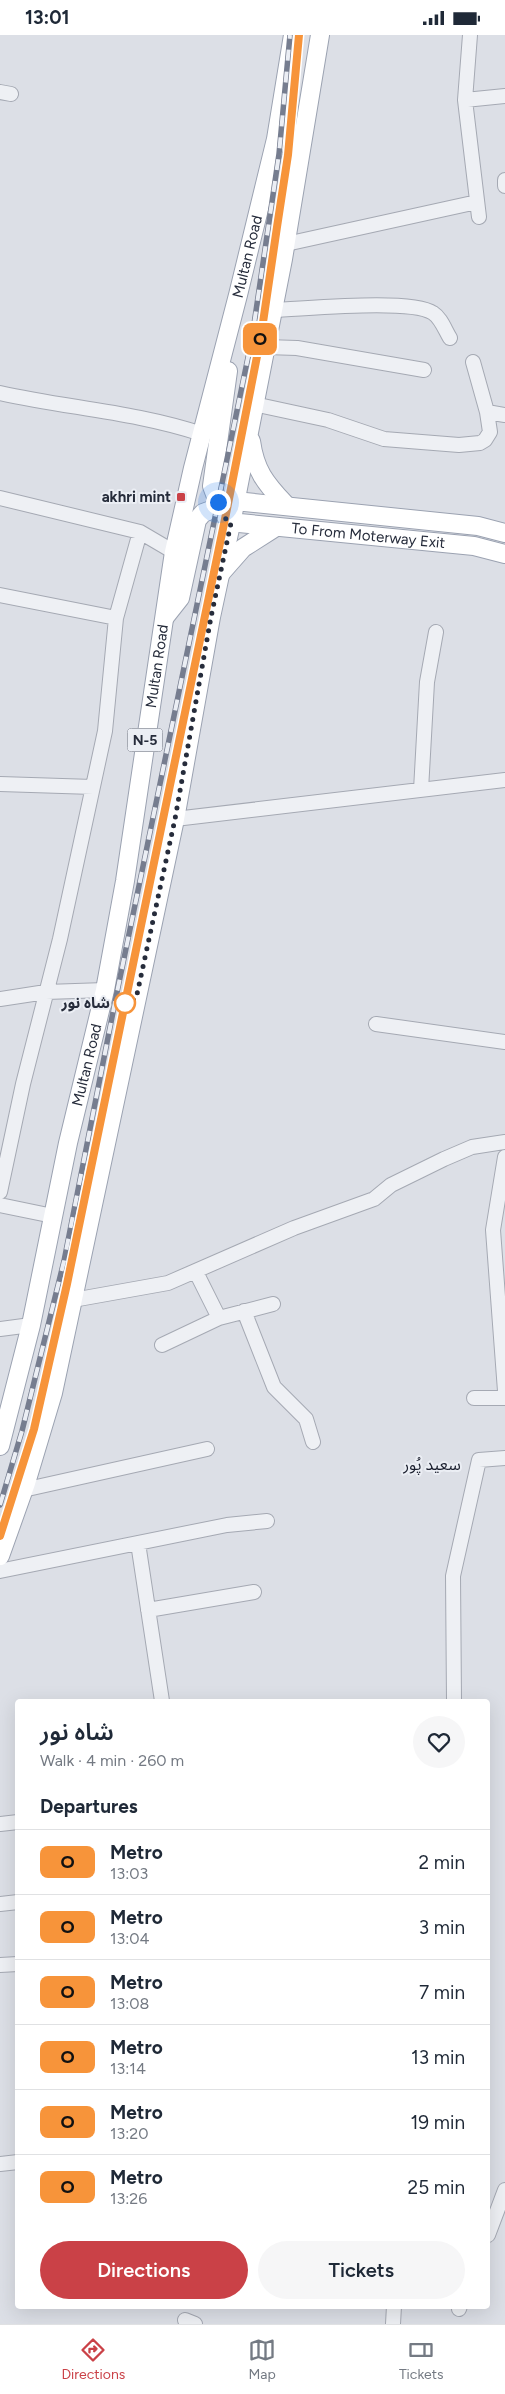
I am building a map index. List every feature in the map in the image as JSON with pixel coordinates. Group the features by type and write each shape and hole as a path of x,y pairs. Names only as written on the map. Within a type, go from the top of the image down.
{"main road":[{"name":"Multan Road","path":"0,1446 31,1325 53,1216 105,990 125,881 174,552 276,139 294,35"},
{"path":"0,1556 23,1490 52,1393 175,819 220,573 231,523 227,503 250,428 286,244 320,35"},
{"path":"225,346 228,373 212,486 227,503"},
{"path":"250,428 254,463 268,487 285,504"},
{"path":"163,619 180,598 197,520 203,513 227,503"},
{"name":"To From Moterway Exit","path":"227,503 285,504 478,526 505,533"},
{"name":"To From Moterway Exit","path":"231,523 474,546 505,554"},
{"path":"220,573 243,548 276,527"}],"street":[{"path":"470,35 465,100 479,217"},
{"path":"465,100 505,96"},
{"path":"505,180 505,186"},
{"path":"286,244 477,202"},
{"path":"273,310 398,304 422,307 434,313 450,338"},
{"path":"266,347 297,348 424,370"},
{"path":"254,404 328,420 384,439 459,445 480,443 485,440 490,432 487,412 472,362"},
{"path":"0,393 41,402 166,422 202,434"},
{"path":"487,412 505,415"},
{"path":"0,498 140,532 174,552"},
{"path":"0,1192 23,1084 46,992 105,731 116,618 140,532"},
{"path":"0,595 116,618"},
{"path":"421,790 427,682 436,632"},
{"path":"175,819 505,780"},
{"path":"0,783 93,787"},
{"path":"0,999 46,992 105,990"},
{"path":"376,1024 505,1042"},
{"path":"72,1300 168,1283 294,1228 374,1199 391,1185 472,1147 505,1142"},
{"path":"505,1157 494,1230 505,1391"},
{"path":"0,1205 53,1216"},
{"path":"196,1272 219,1318"},
{"path":"162,1345 219,1318 273,1304"},
{"path":"244,1311 274,1387 306,1419 313,1441"},
{"path":"0,1329 31,1325"},
{"path":"474,1398 505,1398"},
{"path":"23,1490 207,1449"},
{"path":"454,1699 453,1576 479,1460 505,1458"},
{"path":"0,1571 227,1525 266,1521"},
{"path":"138,1543 162,1699"},
{"path":"148,1610 254,1592"},
{"path":"0,1824 15,1823"},
{"path":"0,1903 15,1902"},
{"path":"0,1965 15,1964"},
{"path":"0,2164 15,2162"},
{"path":"490,2230 505,2190"},
{"path":"393,2324 394,2309"}],"railway":[{"path":"0,1505 22,1431 64,1261 115,1002 252,338 279,154 290,35"},
{"path":"0,1536 34,1430 67,1284 226,514 261,336 288,154 299,35"}],"metro line":[{"name":"O","path":"0,1536 34,1429 67,1284 226,514 261,336 288,155 299,35"}],"place":[{"name":"akhri mint","path":"181,497"},
{"name":"شاہ نور","path":"125,1003"}],"district":[{"name":"سعید پُور","path":"432,1464"}],"route":[{"path":"125,1003 136,999 175,819 211,617 231,523 225,518 218,502"}]}
